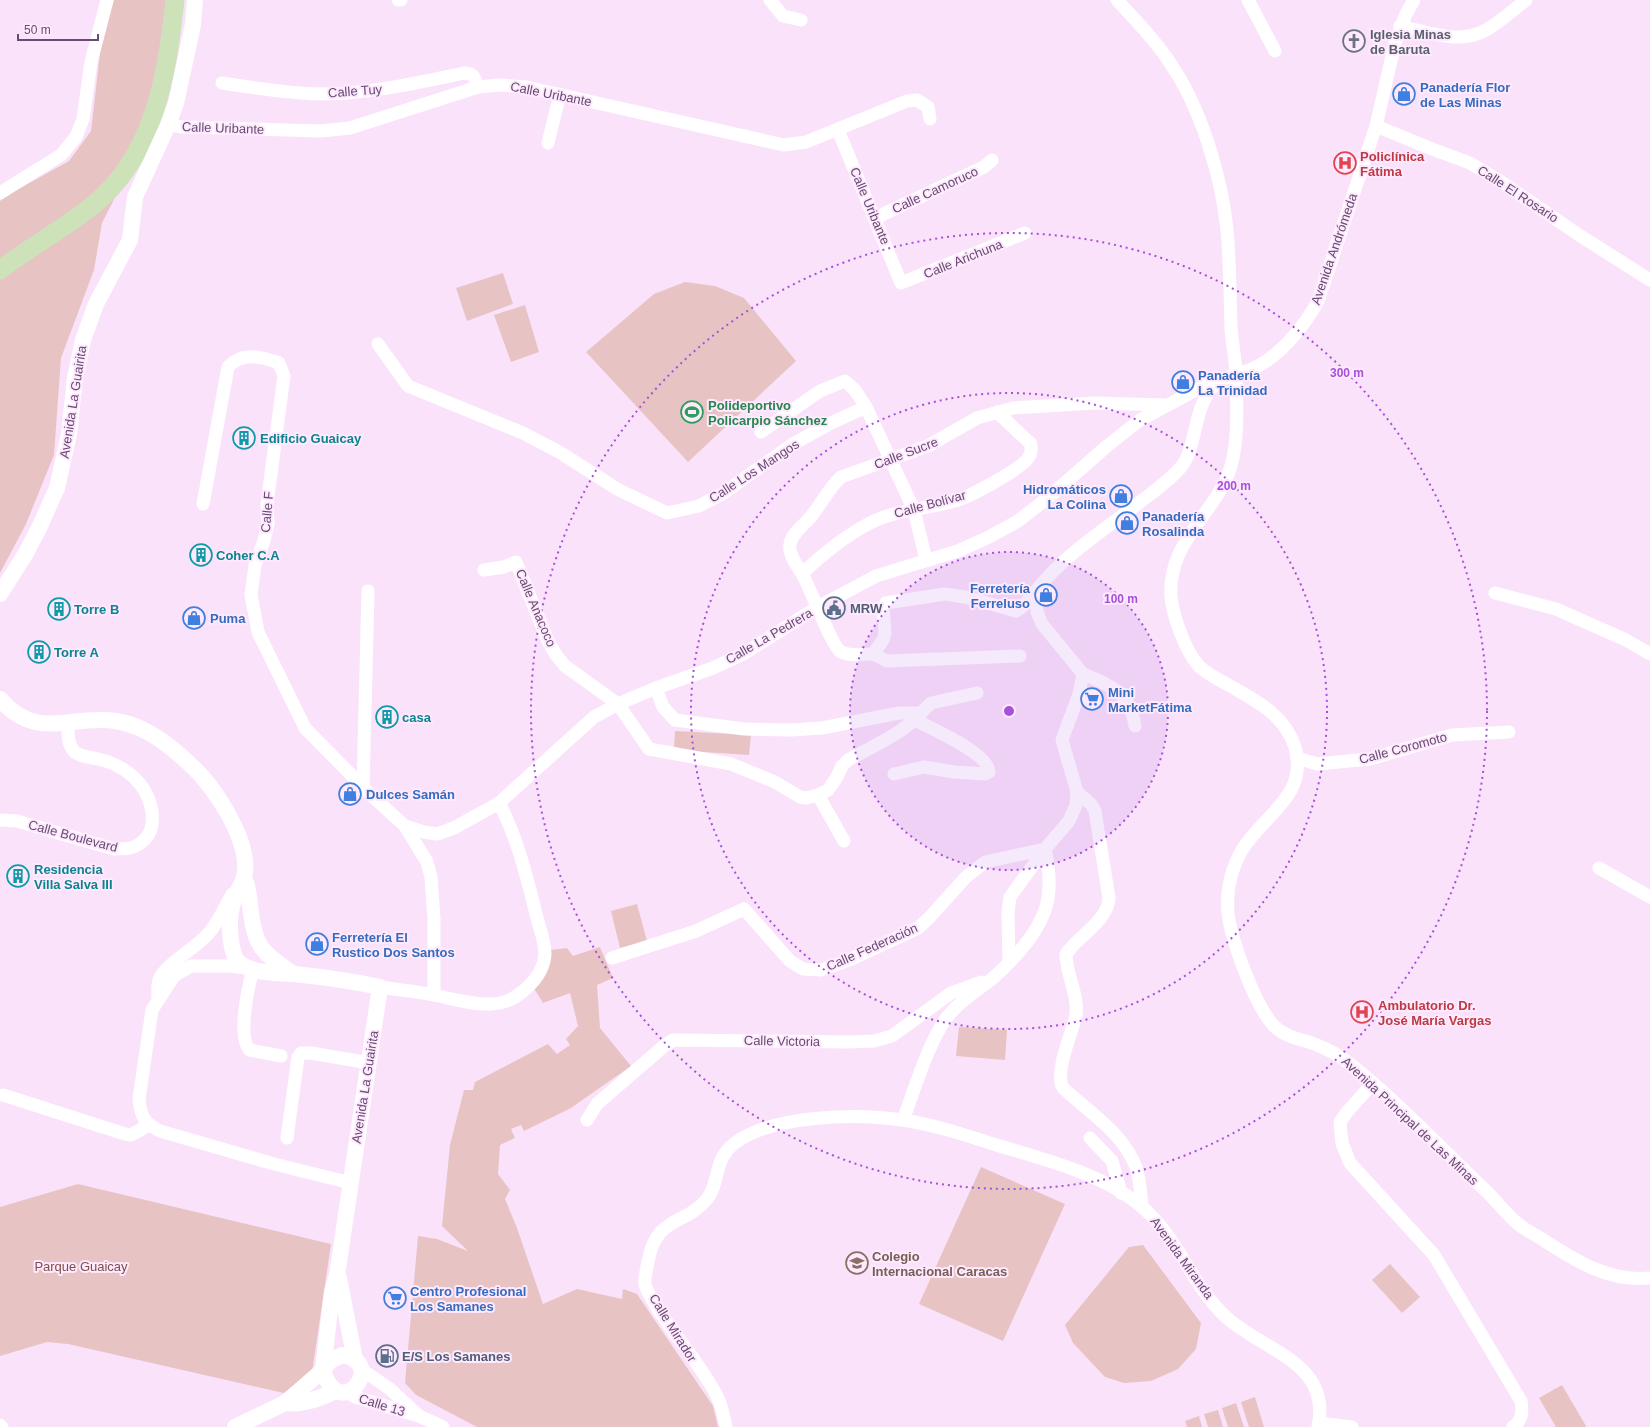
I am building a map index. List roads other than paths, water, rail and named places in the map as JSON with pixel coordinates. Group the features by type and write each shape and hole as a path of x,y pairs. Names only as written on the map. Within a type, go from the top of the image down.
{"street":[{"path":"0,193 61,155 76,137 83,119 91,62 107,0"},
{"name":"Avenida La Guairita","path":"0,594 37,533 57,488 69,434 77,364 86,330 96,304 130,240 135,197 168,125 176,103 193,25 195,0"},
{"path":"770,0 783,16 802,20"},
{"name":"Avenida Principal de Las Minas","path":"1117,0 1153,40 1177,73 1208,142 1220,186 1227,228 1232,344 1236,373 1236,426 1233,459 1218,495 1192,529 1177,560 1172,579 1171,599 1182,636 1198,665 1210,675 1263,705 1278,717 1288,732 1297,758 1298,769 1286,800 1249,840 1238,858 1227,892 1230,928 1255,994 1272,1024 1281,1032 1315,1044 1342,1058 1373,1083 1517,1223 1582,1265 1625,1277 1650,1278"},
{"path":"1248,0 1275,51"},
{"name":"Avenida Andrómeda","path":"1218,382 1236,373 1259,365 1297,334 1310,317 1318,301 1376,126 1400,26 1414,0"},
{"path":"1400,26 1458,38 1473,35 1485,30 1526,0"},
{"name":"Calle Tuy","path":"222,83 277,91 320,94 394,88 464,73 471,73 474,76 478,87"},
{"name":"Calle Uribante","path":"168,125 183,127 321,130 344,129 364,124 478,87 510,85 560,94 784,144 806,142 907,101 917,100 928,107 930,119"},
{"path":"548,143 560,94"},
{"name":"Calle El Rosario","path":"1376,126 1470,163 1500,181 1579,235 1650,280"},
{"name":"Calle Uribante","path":"838,130 901,283"},
{"name":"Calle Camoruco","path":"875,218 984,167 992,160"},
{"name":"Calle Arichuna","path":"901,283 1025,233"},
{"name":"Calle Los Mangos","path":"378,344 408,386 523,433 561,453 617,489 667,513 699,506 722,494 793,444 831,422 866,407"},
{"name":"Calle F","path":"203,504 228,367 233,361 240,358 258,356 278,363 284,376 267,504 268,524 264,541 254,565 251,595 258,632 305,728 363,787 405,826"},
{"path":"761,432 820,391 845,381 854,390 866,407 914,510 926,560"},
{"path":"1020,656 887,661 873,654 884,637 883,607 886,603 945,594 965,597 1016,611 1022,607 1053,570 1153,492 1179,469 1185,460 1205,398 1218,382"},
{"name":"Calle La Pedrera","path":"405,826 424,832 437,834 454,828 499,803 594,717 618,704 656,688 713,668 743,654 818,607 876,576 958,551 1018,521 1050,498 1107,446 1140,420 1205,385 1218,382"},
{"name":"Calle Sucre","path":"873,654 844,654 834,645 818,607 792,557 789,547 791,538 814,513 832,486 841,477 928,446 977,418 1013,408 1096,403 1168,405"},
{"name":"Calle Bolívar","path":"802,574 839,544 869,523 889,515 959,500 1006,475 1030,456 1031,444 997,412"},
{"name":"Calle Anacoco","path":"484,570 516,562 548,640 556,655 565,666 618,704"},
{"path":"1036,590 1038,615 1042,624 1084,674 1109,685 1122,694 1132,708 1135,726"},
{"path":"363,787 368,591"},
{"path":"1495,593 1556,609 1626,640 1650,654"},
{"path":"1009,962 1008,913 1010,897 1069,821 1076,805 1077,792 1063,747 1062,737 1079,694 1084,674"},
{"path":"656,688 665,710 675,720 744,729 791,730 822,728 899,713 918,717 954,739 984,760 989,772 985,774 924,767 894,774"},
{"path":"618,704 644,745 651,750 726,762 775,782 802,797 818,796 828,790 845,763 918,717 931,703 977,693"},
{"path":"0,699 6,707 23,718 40,722 68,723 116,721 147,732 171,748 208,784 226,812 244,849 245,880 249,892 254,930 258,944 262,951 293,974"},
{"name":"Calle Boulevard","path":"0,820 18,821 114,849 128,849 135,847 149,835 152,823 149,800 138,780 129,772 113,764 76,753 69,742 68,723"},
{"name":"Calle Coromoto","path":"1297,758 1317,764 1370,759 1452,735 1509,732"},
{"path":"1077,792 1091,804 1095,811 1109,898 1108,906 1102,915 1066,954 1076,1011 1062,1067 1061,1083 1063,1088 1097,1117 1125,1146 1137,1172 1142,1207"},
{"path":"818,796 844,841"},
{"path":"351,1183 274,1164 160,1131 149,1125 141,1113 139,1099 152,1010 174,976 186,968 202,965 242,966 356,982 456,1000 492,1004 509,1000 534,980 541,969 545,954 520,853 509,822 499,803"},
{"path":"405,826 427,862 431,877 434,919 434,995"},
{"path":"903,1120 941,1026 953,1010 968,996 992,978 1009,962 1033,935 1045,911 1050,877 1045,850"},
{"name":"Calle Federación","path":"612,958 696,931 744,909 783,954 796,966 810,970 827,968 918,928 966,877 985,862 1045,850"},
{"path":"1599,868 1650,897"},
{"path":"245,880 234,900 230,912 233,948 242,966 248,989 244,1042 250,1050 281,1056"},
{"path":"158,999 158,981 162,975 173,963 196,947 208,934 232,893 245,880"},
{"path":"242,966 254,930"},
{"name":"Calle Victoria","path":"587,1120 597,1104 664,1046 673,1040 848,1042 883,1039 892,1036 951,993 992,978"},
{"name":"Avenida La Guairita","path":"323,1370 332,1292 338,1275 380,987"},
{"path":"287,1138 298,1056 301,1053 311,1053 369,1063"},
{"path":"1373,1083 1340,1122 1342,1143 1350,1163 1434,1255 1521,1401 1523,1412 1518,1424 1512,1427"},
{"path":"3,1096 131,1136 149,1125"},
{"name":"Calle Mirador","path":"726,1427 717,1396 658,1309 645,1284 650,1250 659,1234 668,1224 694,1210 709,1196 719,1164 728,1150 735,1143 753,1132 793,1121 852,1116 903,1120"},
{"name":"Avenida Miranda","path":"903,1120 970,1137 1062,1165 1121,1193 1142,1207 1162,1228 1205,1292 1227,1317 1295,1362 1309,1376 1318,1395 1318,1425"},
{"path":"1090,1138 1112,1161 1121,1193"},
{"name":"Avenida La Guairita","path":"285,1403 303,1403 358,1386 361,1378 342,1299 341,1284 338,1275"},
{"name":"Avenida La Guairita","path":"235,1427 285,1403 323,1370 336,1356 343,1355 358,1365"},
{"name":"Calle 13","path":"358,1365 390,1389 419,1416"},
{"path":"323,1370 328,1385 341,1392"},
{"name":"Calle 13","path":"341,1392 419,1416 438,1426"},
{"path":"1318,1425 1352,1427"}],"waterway":[{"path":"0,270 92,206 113,186 130,163 144,138 162,85 168,56 175,0"}],"place":[{"name":"Iglesia Minas de Baruta","path":"1354,41"},
{"name":"Panadería Flor de Las Minas","path":"1404,94"},
{"name":"Policlínica Fátima","path":"1345,163"},
{"name":"Panadería La Trinidad","path":"1183,382"},
{"name":"Polideportivo Policarpio Sánchez","path":"692,412"},
{"name":"Edificio Guaicay","path":"244,438"},
{"name":"Hidromáticos La Colina","path":"1121,496"},
{"name":"Panadería Rosalinda","path":"1127,523"},
{"name":"Coher C.A","path":"201,555"},
{"name":"Ferretería Ferreluso","path":"1046,595"},
{"name":"MRW","path":"834,608"},
{"name":"Torre B","path":"59,609"},
{"name":"Puma","path":"194,618"},
{"name":"Torre A","path":"39,652"},
{"name":"Mini MarketFátima","path":"1092,699"},
{"name":"casa","path":"387,717"},
{"name":"Dulces Samán","path":"350,794"},
{"name":"Residencia Villa Salva III","path":"18,876"},
{"name":"Ferretería El Rustico Dos Santos","path":"317,944"},
{"name":"Ambulatorio Dr. José María Vargas","path":"1362,1012"},
{"name":"Colegio Internacional Caracas","path":"857,1263"},
{"name":"Centro Profesional Los Samanes","path":"395,1298"},
{"name":"E/S Los Samanes","path":"387,1356"}],"park label":[{"name":"Parque Guaicay","path":"81,1266"}]}
